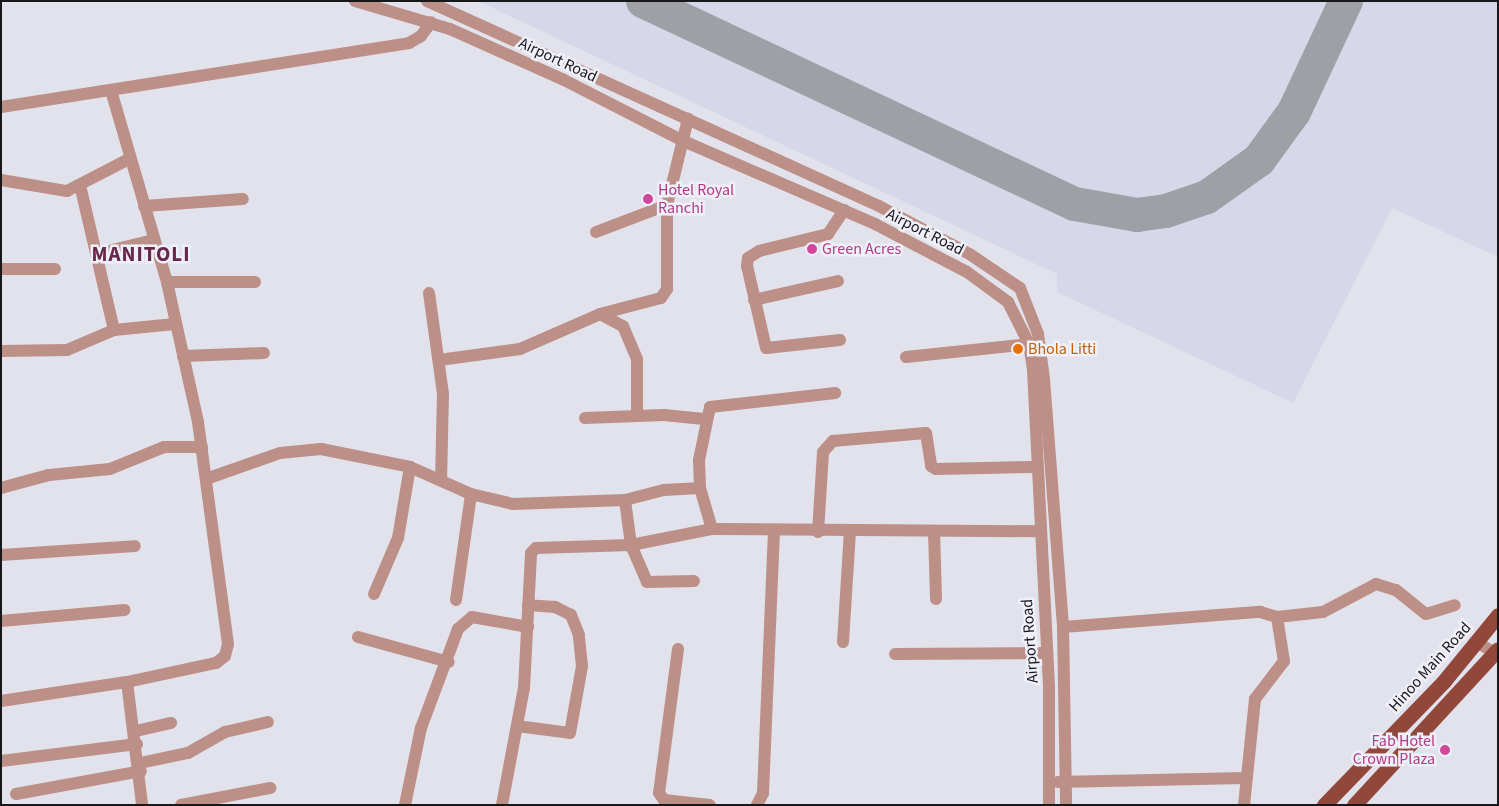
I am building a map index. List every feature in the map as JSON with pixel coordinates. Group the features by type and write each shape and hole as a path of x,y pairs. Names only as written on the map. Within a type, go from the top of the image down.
{"main road":[{"name":"Hinoo Main Road","path":"1324,805 1478,642 1498,615"},
{"path":"1354,805 1497,652"}],"street":[{"name":"Airport Road","path":"355,1 431,22 564,80 681,140 844,210 967,272 1008,302 1029,344 1038,531 1047,652 1049,805"},
{"name":"Airport Road","path":"427,1 878,206 971,255 1020,288 1038,334 1044,379 1063,627 1066,805"},
{"path":"1,107 409,43 421,36 431,22"},
{"path":"1,701 127,682 216,662 225,656 228,644 202,447 183,356 174,324 168,282 129,159 111,90"},
{"path":"438,360 520,350 600,314 661,298 667,289 667,205 681,140 688,119"},
{"path":"1,180 52,190 80,185 129,159"},
{"path":"80,185 114,330"},
{"path":"144,206 243,199"},
{"path":"596,232 667,205"},
{"path":"840,340 766,348 754,300 748,258 828,234 844,210"},
{"path":"96,254 154,240"},
{"path":"1,269 56,269"},
{"path":"754,300 838,281"},
{"path":"168,282 254,282"},
{"path":"429,293 443,418 441,480"},
{"path":"600,314 623,326 637,359 637,416"},
{"path":"1,351 67,350 114,330 174,324"},
{"path":"906,357 1029,344"},
{"path":"183,356 264,353"},
{"path":"712,529 700,488 704,419 716,403 835,393"},
{"path":"585,418 637,416 704,419"},
{"path":"818,532 824,452 833,442 926,433 931,466 936,469 1035,467"},
{"path":"1,488 49,475 110,469 151,450 202,447"},
{"path":"206,479 280,453 321,449 410,467 471,494 513,504 625,500 664,490 700,488"},
{"path":"374,594 398,538 410,467"},
{"path":"456,600 471,494"},
{"path":"625,500 631,545 647,582 694,582"},
{"path":"502,805 517,726 528,627 528,560 536,548 631,545 712,529 774,532 850,530 1038,531"},
{"path":"843,642 850,530"},
{"path":"934,531 936,599"},
{"path":"757,805 763,793 774,532"},
{"path":"1,555 135,546"},
{"path":"1063,627 1260,612 1277,617 1323,612 1376,584 1396,590 1426,614 1455,604"},
{"path":"517,726 570,733 582,666 579,635 571,615 555,607 528,605"},
{"path":"1,621 126,610"},
{"path":"1244,805 1245,778 1255,698 1284,661 1277,617"},
{"path":"405,805 421,728 464,621 472,618 528,627"},
{"path":"358,636 449,662"},
{"path":"1478,642 1497,652"},
{"path":"678,649 659,793 664,800 710,805"},
{"path":"894,654 1047,652"},
{"path":"127,682 141,767 142,805"},
{"path":"16,794 141,767 188,753 225,732 268,722"},
{"path":"1,761 136,738 171,723"},
{"path":"1049,782 1245,778"},
{"path":"181,805 270,788"}],"shaded area":[{"path":"478,1 1498,1 1498,257 1392,208 1293,403 1057,292 1057,274"}],"taxiway":[{"path":"643,1 1075,204 1137,215 1166,211 1207,197 1259,160 1294,112 1346,1"}],"place":[{"name":"Hotel Royal Ranchi","path":"648,199"},
{"name":"Green Acres","path":"812,249"},
{"name":"Bhola Litti","path":"1018,349"},
{"name":"Fab Hotel Crown Plaza","path":"1445,750"}],"district":[{"name":"MANITOLI","path":"141,254"}]}
